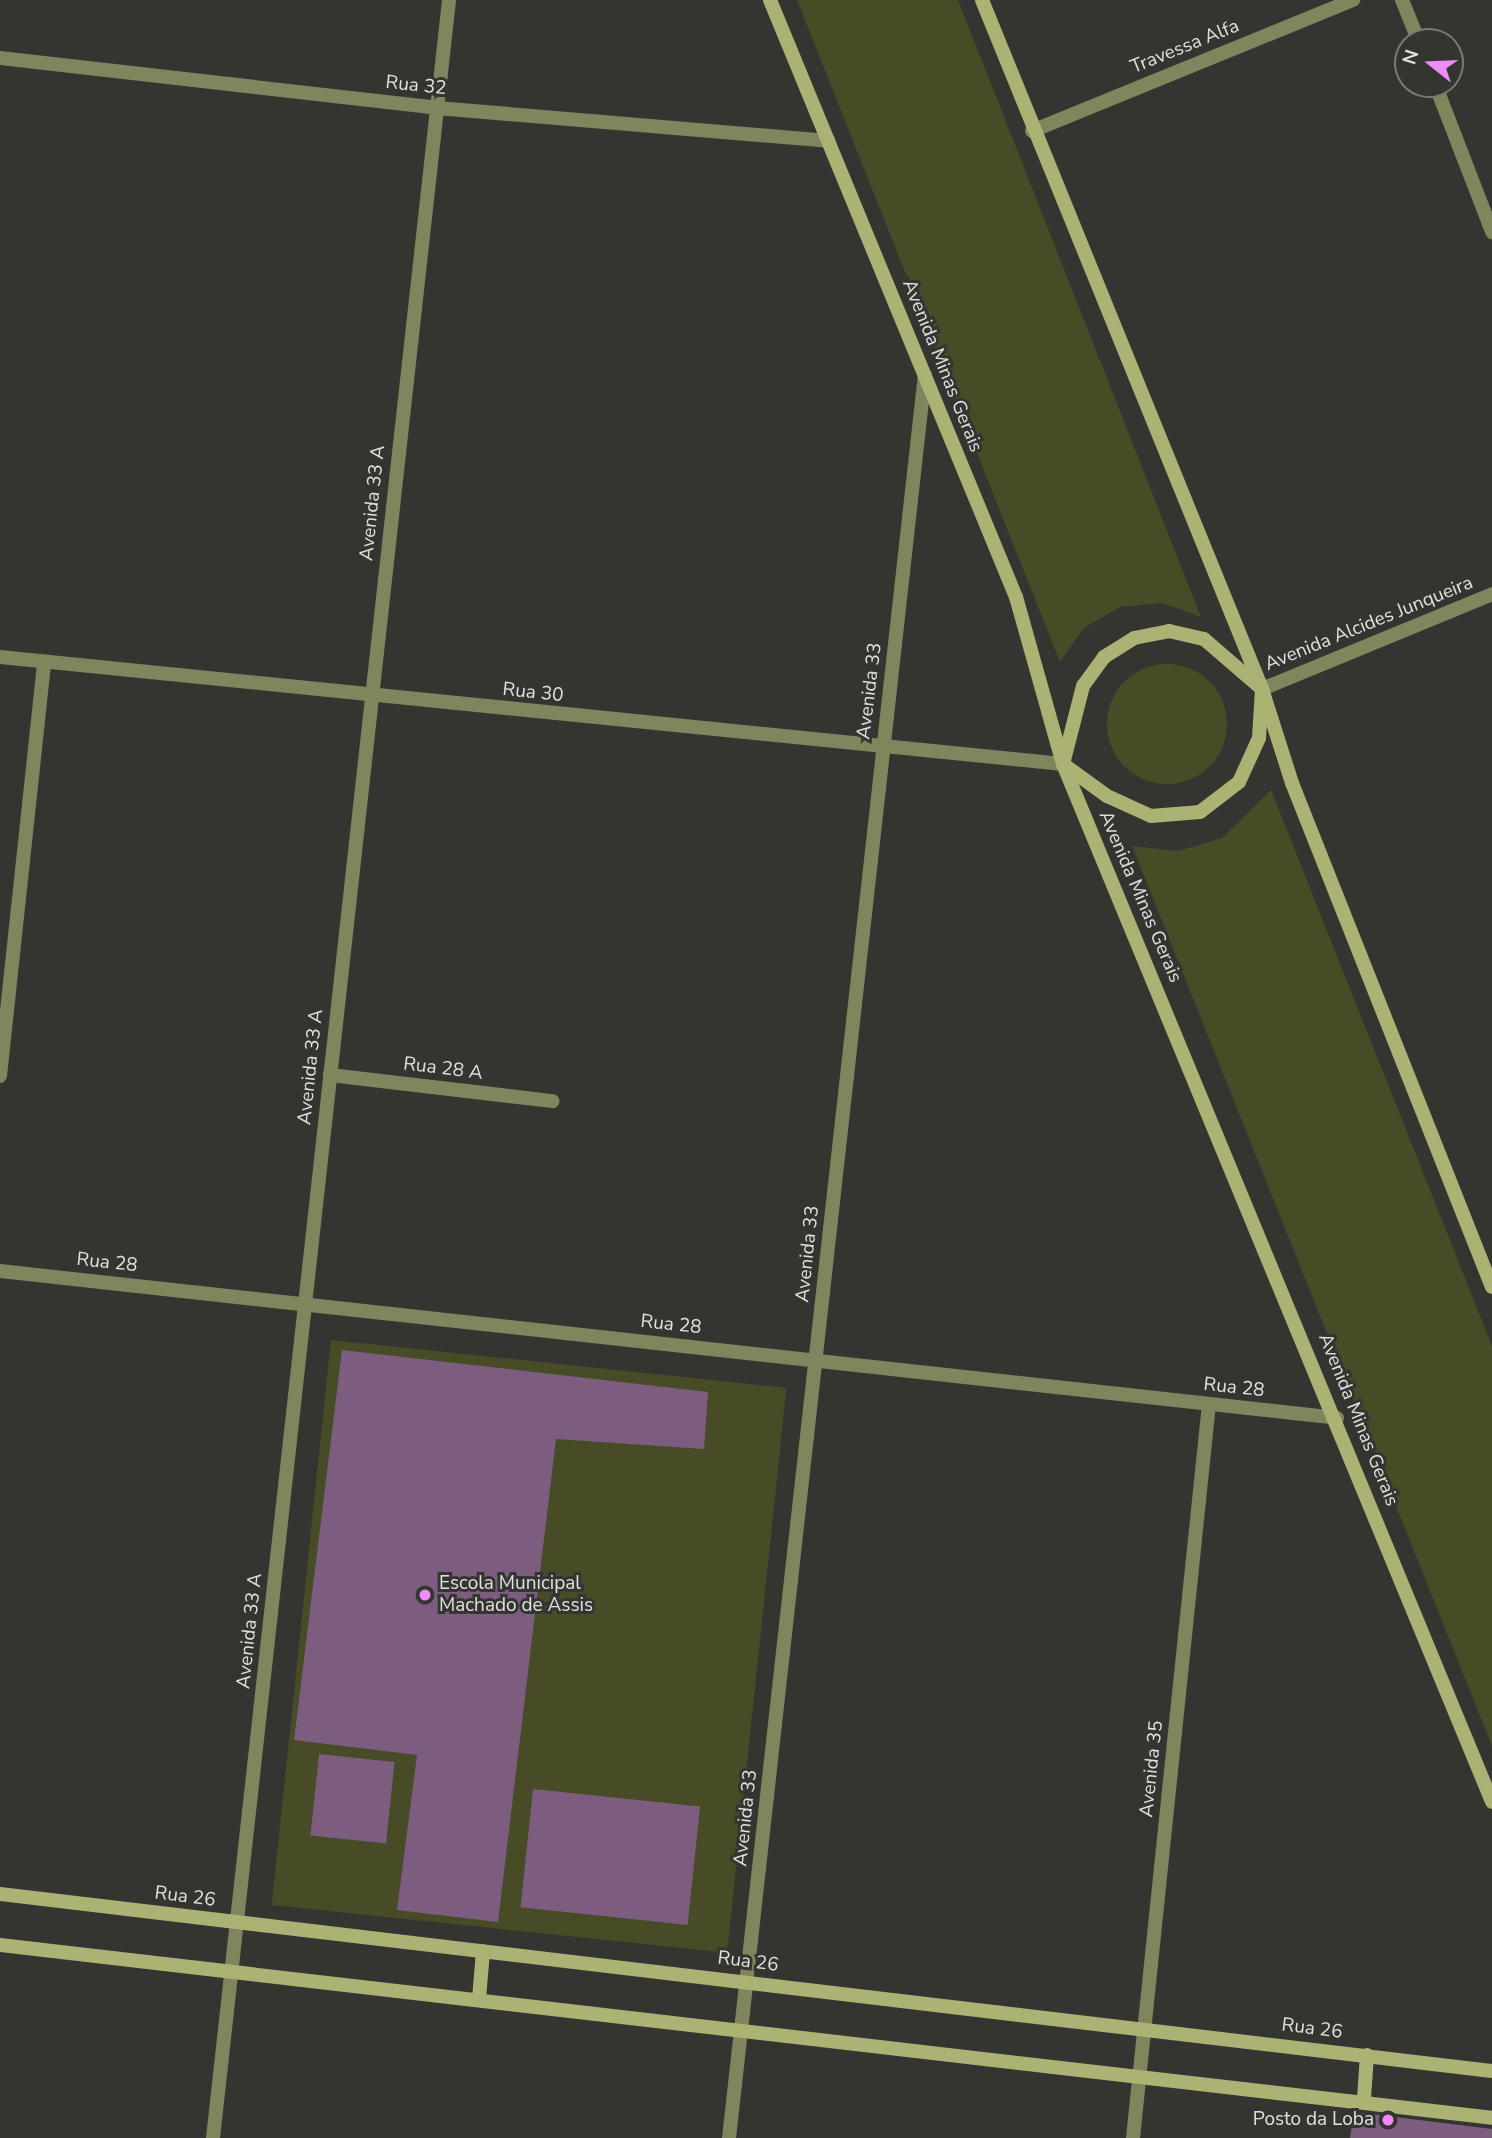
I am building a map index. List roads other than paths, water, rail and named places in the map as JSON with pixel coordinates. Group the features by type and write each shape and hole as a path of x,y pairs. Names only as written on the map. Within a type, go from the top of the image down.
{"main road":[{"name":"Avenida Minas Gerais","path":"770,0 1016,597 1063,764 1337,1418 1492,1802"},
{"path":"982,0 1032,131 1262,689 1292,783 1492,1287"},
{"path":"1169,631 1204,639 1262,689 1259,738 1239,782 1200,811 1151,816 1107,796 1063,764 1083,686 1104,657 1134,638 1169,631"},
{"name":"Rua 26","path":"0,1894 1492,2070"},
{"path":"0,1945 1364,2098 1492,2118"},
{"path":"479,1999 483,1951"},
{"path":"1364,2098 1367,2055"}],"street":[{"name":"Avenida 33 A","path":"213,2138 449,0"},
{"name":"Travessa Alfa","path":"1032,131 1353,0"},
{"path":"1402,0 1413,28"},
{"name":"Rua 32","path":"0,58 437,108 830,142"},
{"path":"1440,98 1492,232"},
{"name":"Avenida 33","path":"729,2138 925,375"},
{"name":"Avenida Alcides Junqueira","path":"1262,689 1492,594"},
{"name":"Rua 30","path":"0,657 882,749 1063,764"},
{"path":"0,1076 44,661"},
{"name":"Rua 28 A","path":"330,1075 552,1101"},
{"name":"Rua 28","path":"0,1271 1337,1418"},
{"name":"Avenida 35","path":"1133,2138 1209,1404"}],"place":[{"name":"Escola Municipal Machado de Assis","path":"425,1595"},
{"name":"Posto da Loba","path":"1388,2120"}]}
